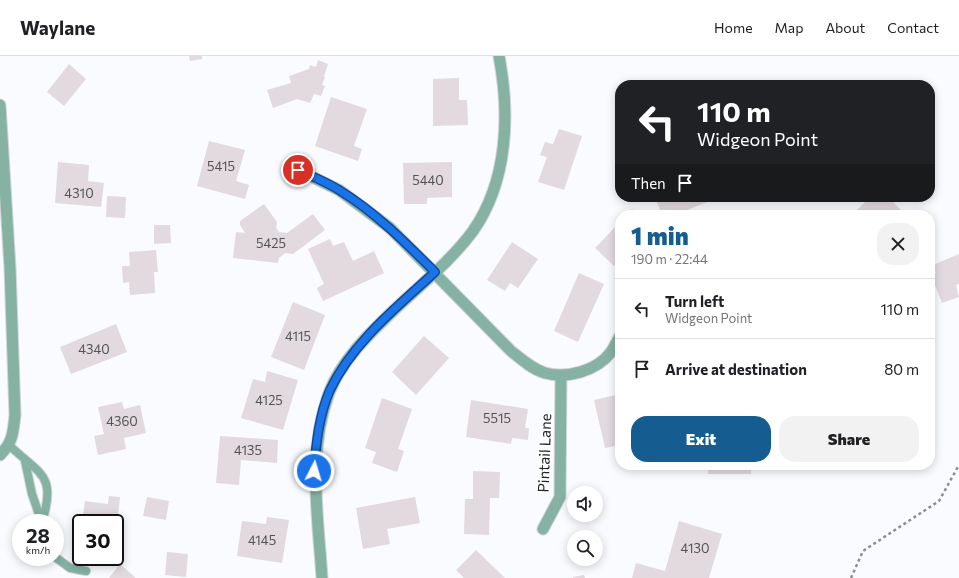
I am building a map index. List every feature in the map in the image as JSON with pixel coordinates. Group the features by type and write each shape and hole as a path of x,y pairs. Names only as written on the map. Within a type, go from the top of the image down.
{"street":[{"path":"322,578 314,471 316,444 330,392 342,368 355,350 372,331 454,254 473,230 488,201 498,174 504,144 506,113 499,56"},
{"path":"0,105 9,254 15,415 13,432 9,445 0,455"},
{"path":"298,170 339,190 390,228 435,272 511,351 539,370 561,376 580,372 597,364 610,353 615,344"},
{"name":"Pintail Lane","path":"543,529 560,497 561,376"}],"lane":[{"path":"9,445 25,461 39,470 48,483 47,505 44,514"},
{"path":"25,461 32,494 39,514"},
{"path":"64,564 70,568 86,571"}],"path":[{"path":"851,578 863,551 939,501 959,465"}],"building":[{"path":"189,56 202,56 202,59 190,61"},
{"path":"318,60 328,64 322,85 325,86 321,96 314,94 310,103 297,99 273,108 267,90 291,83 289,76 309,69 310,65 316,67"},
{"path":"69,64 86,79 64,106 47,92"},
{"path":"459,78 459,100 467,100 468,125 433,126 433,79"},
{"path":"331,97 367,109 354,146 362,149 358,161 315,146"},
{"path":"559,129 582,136 564,190 538,182 547,157 540,155 545,142 553,144"},
{"path":"209,141 245,150 236,181 249,185 245,199 197,186"},
{"path":"58,162 89,165 88,181 104,183 101,207 55,203"},
{"path":"452,162 452,197 427,198 427,204 404,204 403,163"},
{"path":"107,196 126,197 125,218 106,217"},
{"path":"657,202 707,202 687,210 660,210"},
{"path":"865,202 893,202 901,210 857,210"},
{"path":"264,204 277,222 276,228 279,232 287,233 313,214 325,230 293,254 285,253 279,258 278,263 233,258 236,232 245,233 240,225 240,221"},
{"path":"154,225 170,225 171,243 154,244"},
{"path":"615,227 615,265 614,266 595,248"},
{"path":"330,239 333,246 344,242 353,261 374,251 384,273 323,301 317,288 324,284 308,249"},
{"path":"512,242 538,259 518,288 510,283 505,291 487,280"},
{"path":"156,250 158,272 154,272 155,293 130,295 129,282 123,283 122,266 130,266 129,252"},
{"path":"959,254 959,284 956,285 959,297 942,303 935,285 935,264"},
{"path":"579,273 604,284 578,342 554,331"},
{"path":"293,302 325,315 304,370 271,357"},
{"path":"116,324 127,352 71,374 60,347"},
{"path":"424,336 449,358 416,395 392,372"},
{"path":"267,371 298,380 283,430 241,418 253,379 265,382"},
{"path":"615,395 615,446 605,448 594,400"},
{"path":"382,398 412,409 398,449 404,451 397,472 372,463 376,452 365,448"},
{"path":"471,400 528,409 525,428 529,428 528,440 512,438 511,444 466,437"},
{"path":"122,402 124,409 140,405 146,433 124,438 126,449 98,455 94,436 104,434 98,407"},
{"path":"220,436 278,440 277,463 241,460 239,485 216,483"},
{"path":"708,470 751,470 751,474 708,474"},
{"path":"473,471 500,472 499,498 490,498 489,535 464,534 465,499 473,499"},
{"path":"109,496 120,497 118,514 83,514 85,501 108,504"},
{"path":"147,497 169,501 166,520 143,516"},
{"path":"415,497 420,523 387,529 390,544 363,549 356,508"},
{"path":"267,517 289,520 282,563 237,556 242,521 266,524"},
{"path":"679,521 722,534 709,578 632,578 636,563 665,571"},
{"path":"476,550 505,578 464,578 456,570"},
{"path":"167,552 188,554 186,577 165,575"},
{"path":"118,566 122,566 136,578 109,578"},
{"path":"584,575 585,578 573,578 573,577"}],"route":[{"path":"298,170 339,190 362,206 390,228 435,272 372,331 355,350 342,368 330,392 322,418 316,444 314,471"}]}
